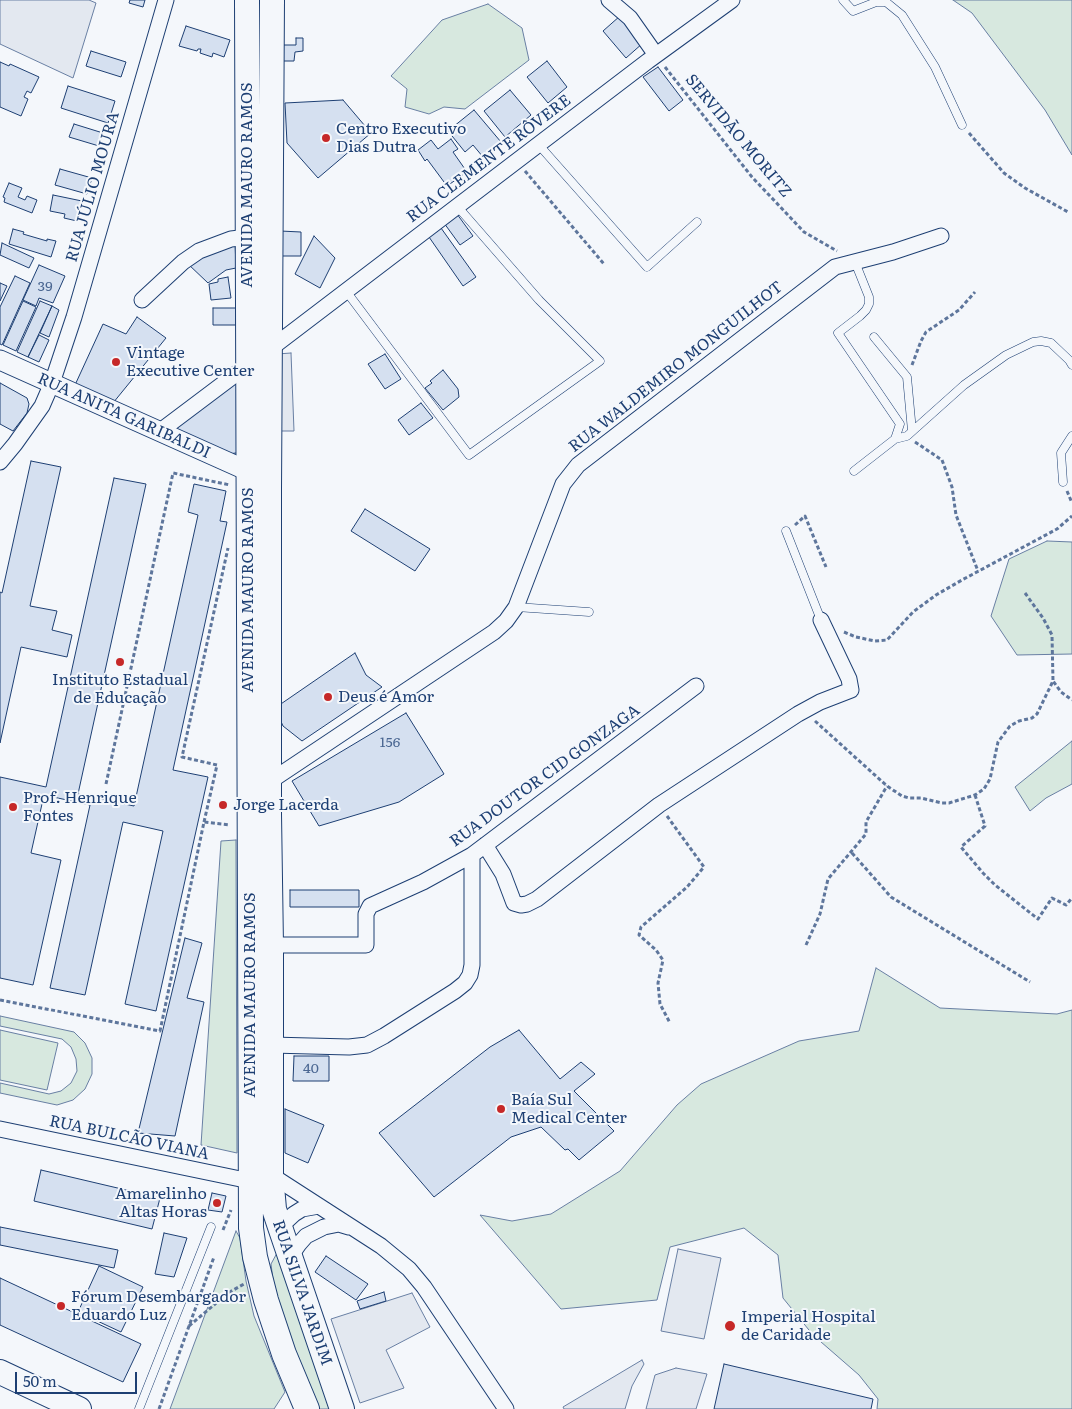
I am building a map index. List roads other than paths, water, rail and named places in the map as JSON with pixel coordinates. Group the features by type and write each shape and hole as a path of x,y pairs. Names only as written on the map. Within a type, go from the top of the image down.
{"main road":[{"name":"AVENIDA MAURO RAMOS","path":"247,0 251,1178"},
{"name":"AVENIDA MAURO RAMOS","path":"251,1178 271,1045 272,945 269,782 250,476 270,348 272,0"},
{"name":"RUA SILVA JARDIM","path":"251,1178 274,1209 342,1409"},
{"name":"RUA SILVA JARDIM","path":"251,1178 251,1228 257,1266 298,1402"},
{"path":"257,1266 280,1227"},
{"path":"0,1372 79,1409"}],"street":[{"name":"RUA JÚLIO MOURA","path":"0,462 42,406 52,383 74,318 166,0"},
{"path":"609,0 630,18 656,55"},
{"name":"RUA CLEMENTE RÔVERE","path":"270,348 656,55 732,0"},
{"name":"RUA WALDEMIRO MONGUILHOT","path":"269,782 494,632 506,621 516,607 563,484 578,465 822,275 844,263 893,252 941,236"},
{"path":"142,300 183,262 199,251 231,239 248,237"},
{"name":"RUA ANITA GARIBALDI","path":"0,360 159,432 250,476"},
{"path":"159,432 248,365"},
{"path":"485,846 502,874 514,903 527,904 660,805 798,714 820,702 851,690 849,679 821,620"},
{"name":"RUA DOUTOR CID GONZAGA","path":"272,945 366,945 365,916 366,910 370,906 423,882 472,855 696,686"},
{"path":"271,1045 349,1047 367,1044 392,1031 456,991 465,983 470,975 472,965 472,855"},
{"name":"RUA BULCÃO VIANA","path":"0,1129 251,1178"},
{"path":"251,1178 320,1206 381,1246 409,1269 424,1287 506,1409"},
{"path":"280,1227 302,1209 320,1206"},
{"path":"290,1257 306,1236 324,1227 339,1224 353,1228"}],"lane":[{"path":"843,0 850,10 853,11 876,2 886,2 902,15 935,68 962,124"},
{"path":"538,144 647,267 697,222"},
{"path":"346,291 469,455 600,362 539,300 457,206"},
{"path":"855,262 869,297 869,304 860,316 838,333 900,424 895,439"},
{"path":"874,337 907,377 909,433"},
{"path":"854,471 895,439 909,433 964,385 1006,355 1033,342 1041,341 1051,343 1072,365"},
{"path":"1063,482 1061,453 1072,436"},
{"path":"786,531 821,620"},
{"path":"516,607 589,612"},
{"path":"139,1409 212,1227"}],"place":[{"name":"Centro Executivo Dias Dutra","path":"326,138"},
{"name":"Vintage Executive Center","path":"116,362"},
{"name":"Instituto Estadual de Educação","path":"120,662"},
{"name":"Deus é Amor","path":"328,697"},
{"name":"Jorge Lacerda","path":"223,805"},
{"name":"Prof. Henrique Fontes","path":"13,807"},
{"name":"Baía Sul Medical Center","path":"501,1109"},
{"name":"Amarelinho Altas Horas","path":"217,1203"},
{"name":"Fórum Desembargador Eduardo Luz","path":"61,1306"},
{"name":"Imperial Hospital de Caridade","path":"730,1326"}]}
